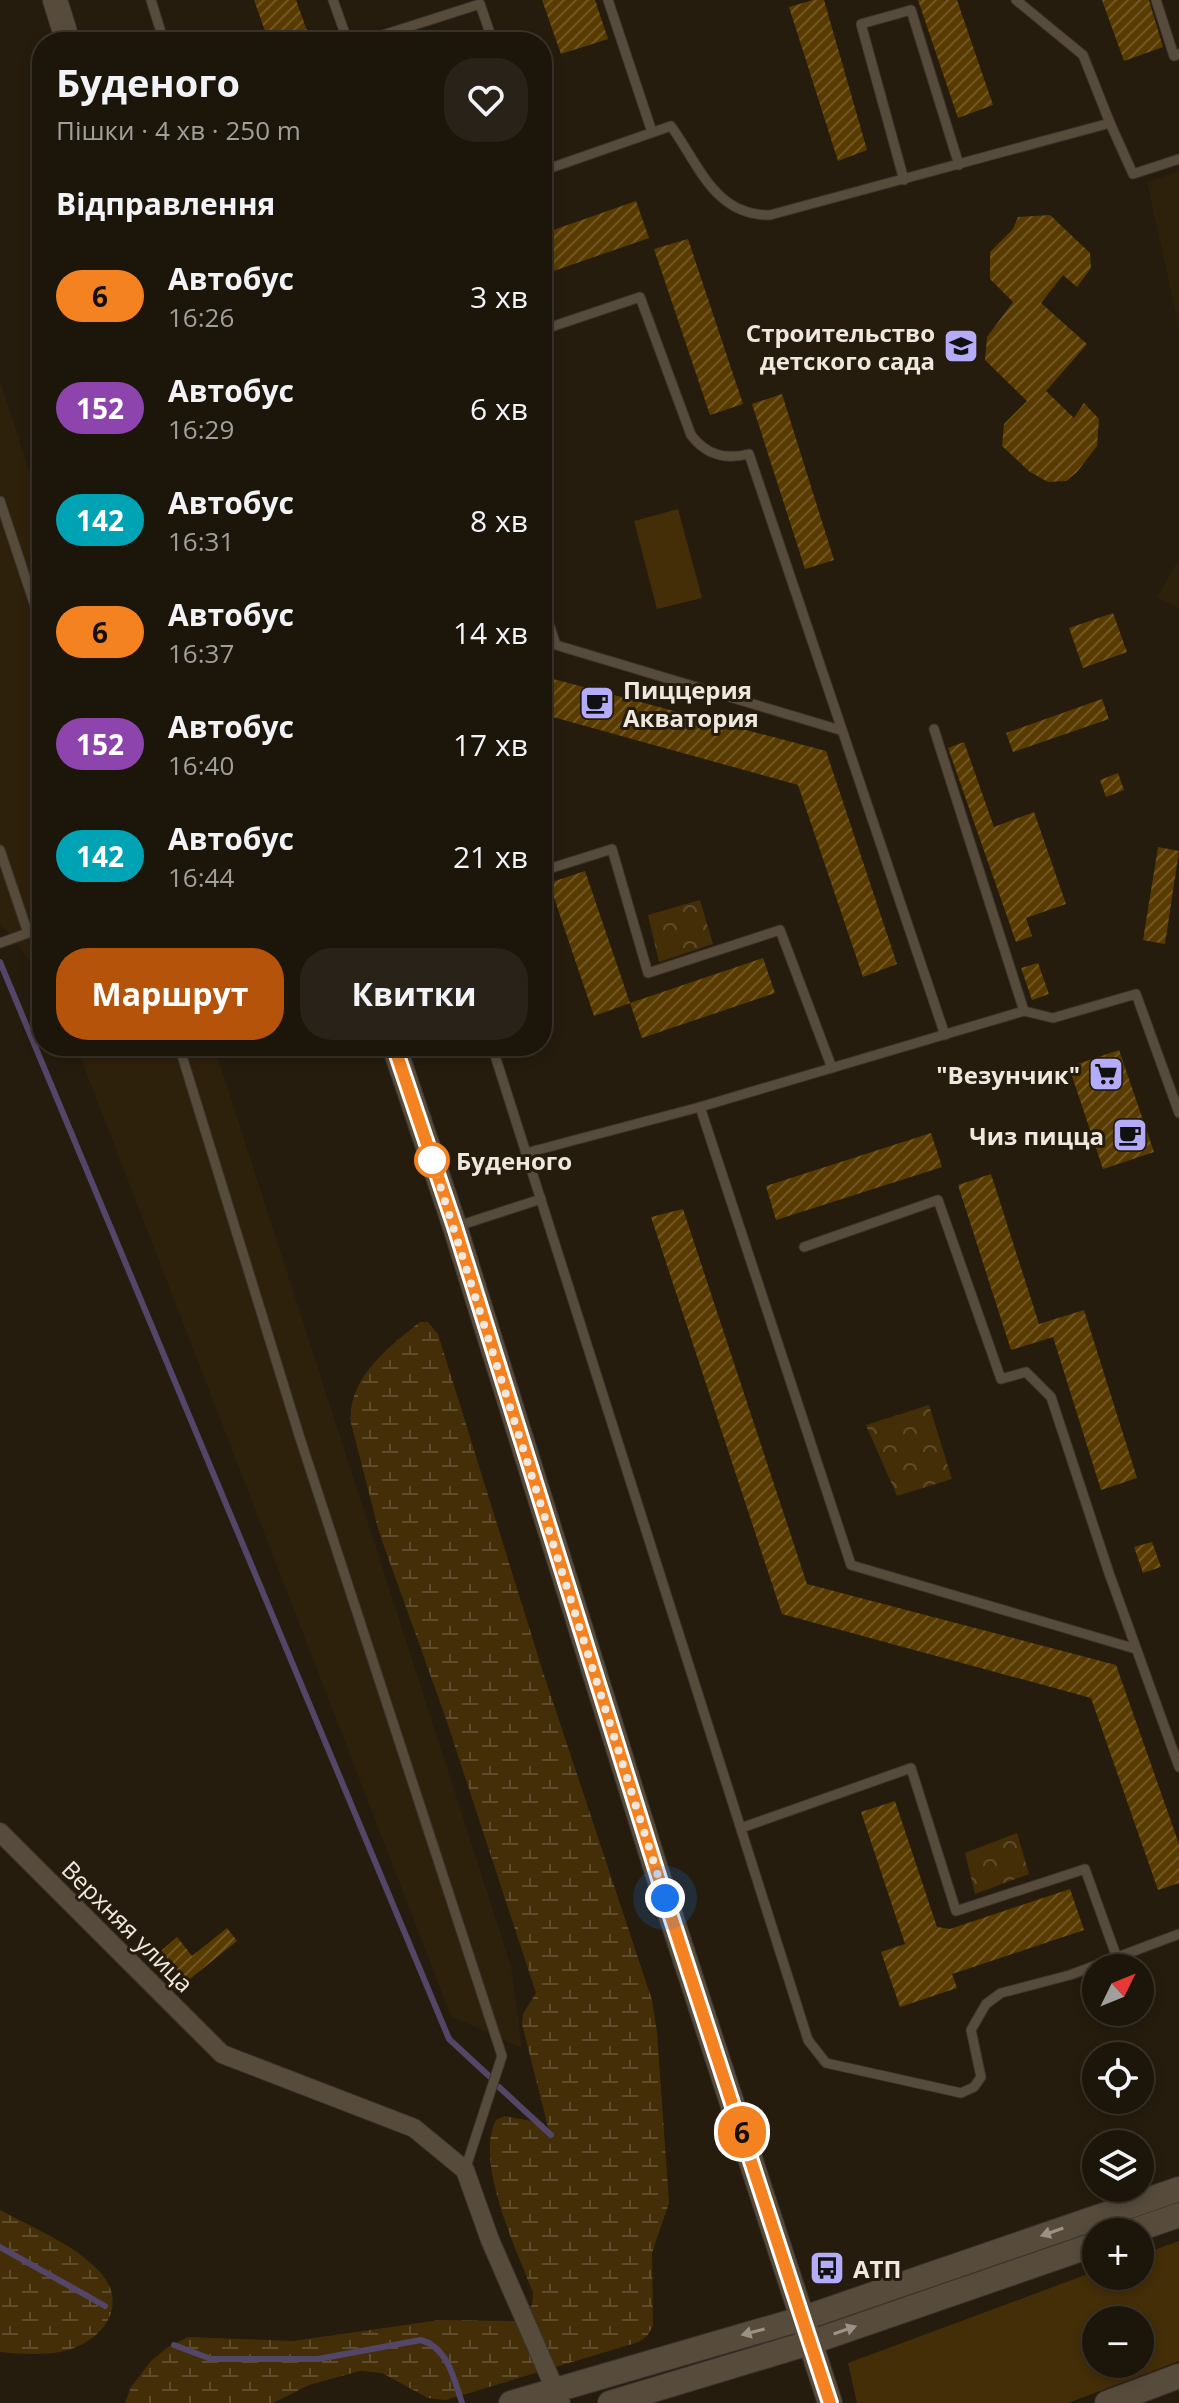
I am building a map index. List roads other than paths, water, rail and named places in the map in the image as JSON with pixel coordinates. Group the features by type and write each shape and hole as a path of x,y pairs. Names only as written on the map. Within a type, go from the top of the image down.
{"main road":[{"path":"55,0 65,32"},
{"path":"397,1056 455,1227 665,1898 830,2403"},
{"path":"511,2403 558,2397 804,2318 1179,2189"},
{"path":"1154,2224 1179,2215"},
{"path":"610,2403 812,2342 1082,2249"},
{"path":"1107,2403 1148,2396 1179,2376"}],"street":[{"name":"Верхняя улица","path":"0,1832 222,2054 414,2128 465,2170"},
{"path":"465,2170 490,2240 558,2397"}],"lane":[{"path":"151,0 161,32"},
{"path":"333,0 344,32"},
{"path":"608,0 652,132"},
{"path":"1016,0 1083,55 1133,174 1179,159"},
{"path":"1156,0 1174,56 1179,54"},
{"path":"392,32 480,4 490,32"},
{"path":"904,180 861,24 911,10 959,165"},
{"path":"552,167 671,126 721,198 735,210 749,215 770,215 1110,123"},
{"path":"552,327 640,297 691,435 700,447 714,455 736,457 749,454 945,1035"},
{"path":"0,501 32,597"},
{"path":"552,633 556,645 840,730"},
{"path":"934,729 1024,1011"},
{"path":"552,868 612,849 648,973 780,930 832,1068"},
{"path":"0,850 28,933"},
{"path":"0,943 32,932"},
{"path":"526,1153 700,1107 1024,1011 1053,1018 1136,994 1179,1113"},
{"path":"182,1056 299,1435 502,2056 465,2170"},
{"path":"495,1056 808,2040 826,2063 961,2093 974,2087 981,2077 971,2030 986,2004 1001,1993 1082,1969"},
{"path":"700,1107 851,1565 1136,1649"},
{"path":"455,1227 541,1199"},
{"path":"804,1247 938,1200 1001,1379 1026,1372 1051,1397 1179,1767"},
{"path":"741,1828 911,1768 956,1911 1085,1869 1116,1954"},
{"path":"1127,1954 1179,1934"}],"waterway":[{"path":"0,962 32,1039"},
{"path":"39,1056 449,2039 489,2076"},
{"path":"499,2087 551,2135"},
{"path":"0,2247 105,2306"},
{"path":"174,2345 211,2359 318,2359 421,2340 444,2357 462,2403"}],"place":[{"name":"Строительство детского сада","path":"961,346"},
{"name":"Пиццерия Акватория","path":"597,703"},
{"name":"\"Везунчик\"","path":"1106,1074"},
{"name":"Чиз пицца","path":"1130,1135"},
{"name":"Буденого","path":"432,1160"},
{"name":"АТП","path":"827,2268"}]}
